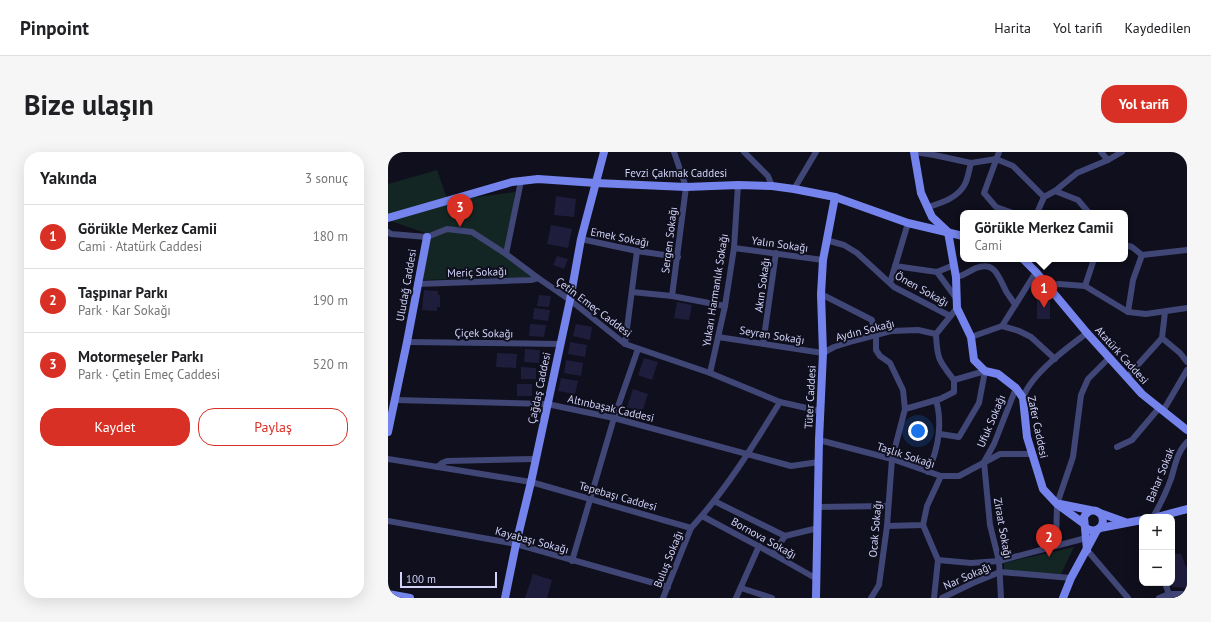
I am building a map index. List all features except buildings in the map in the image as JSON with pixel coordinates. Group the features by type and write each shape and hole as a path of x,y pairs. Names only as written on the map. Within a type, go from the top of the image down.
{"street":[{"name":"Çağdaş Caddesi","path":"505,598 570,300 581,239 604,152"},
{"path":"674,152 686,187"},
{"path":"744,152 768,176 772,186"},
{"path":"794,189 816,152"},
{"path":"984,371 974,360 970,337 957,308 956,277 948,232 932,216 921,193 915,152 947,155 971,163 996,159 1013,166 1044,197"},
{"path":"999,152 984,193 996,207 1004,210"},
{"path":"1101,152 1108,160"},
{"path":"1040,210 1044,197 1055,191 1077,173 1108,160 1122,152"},
{"path":"928,207 943,202 956,195 964,185 971,163"},
{"name":"Fevzi Çakmak Caddesi","path":"388,218 512,182 538,179 686,187 738,185 772,186 835,197 908,222 960,235"},
{"path":"506,254 521,181"},
{"name":"Yukarı Harmanlık Sokağı","path":"710,373 725,306 734,248 738,185"},
{"name":"Sergen Sokağı","path":"672,296 686,187"},
{"path":"1055,191 1078,200 1087,210"},
{"name":"Tüter Caddesi","path":"816,598 819,440 823,353 821,294 823,260 835,197"},
{"path":"890,283 908,222"},
{"name":"Çetin Emeç Caddesi","path":"388,232 392,234 426,237 447,229 472,232 506,254 570,300 624,344 710,373 780,402 820,411"},
{"name":"Uludağ Caddesi","path":"388,432 407,342 426,237"},
{"name":"Emek Sokağı","path":"581,239 637,251 678,256"},
{"name":"Önen Sokağı","path":"826,240 844,245 857,252 890,283 950,316"},
{"path":"1128,246 1132,247 1142,255 1187,250"},
{"name":"Yalın Sokağı","path":"734,248 823,260"},
{"path":"624,344 637,251"},
{"name":"Akın Sokağı","path":"763,344 776,253"},
{"path":"1128,312 1133,280 1142,255"},
{"path":"1026,262 1049,286 1059,284 1085,286 1128,312 1146,314 1187,308"},
{"path":"1085,286 1093,262"},
{"path":"895,266 937,272 954,265"},
{"path":"956,277 963,276 976,268 986,266 993,269 999,275 1005,290 1015,304"},
{"path":"937,272 956,298"},
{"path":"1002,326 1036,272"},
{"name":"Meriç Sokağı","path":"417,284 530,280 538,278"},
{"name":"Atatürk Caddesi","path":"1049,286 1087,333 1142,394 1187,430"},
{"path":"632,292 672,296 725,306"},
{"path":"821,294 872,320 873,329 876,336 876,350 880,356 890,362 903,390 905,409 936,400 954,392 954,380 944,368 937,355 936,334 957,308"},
{"path":"1127,377 1162,338 1165,312"},
{"path":"970,337 1002,326 1019,331 1031,337 1055,359"},
{"name":"Aydın Sokağı","path":"823,353 834,347 891,331 918,330 936,334"},
{"path":"1023,398 1025,392 1038,376 1055,359 1087,333"},
{"name":"Seyran Sokağı","path":"718,337 823,353"},
{"path":"1162,338 1187,362"},
{"name":"Çiçek Sokağı","path":"407,342 560,344"},
{"path":"572,561 614,418 638,349"},
{"path":"1056,545 1057,504 1073,457 1080,395 1088,379 1109,358"},
{"path":"1117,447 1132,440 1161,409 1187,370"},
{"path":"954,380 984,371"},
{"path":"940,434 959,437 979,403 984,371"},
{"name":"Zafer Caddesi","path":"984,371 998,374 1016,388 1023,398 1027,437 1031,454 1043,488 1057,504 1084,525"},
{"name":"Ufuk Sokağı","path":"984,462 994,444 1016,388"},
{"name":"Altınbaşak Caddesi","path":"395,400 547,404 614,418 791,466 819,462"},
{"path":"928,472 940,434 939,411 936,400"},
{"path":"691,528 714,501 748,454 780,402"},
{"name":"Ocak Sokağı","path":"871,598 880,585 887,526 892,459 905,409"},
{"name":"Taşlık Sokağı","path":"819,440 892,459 941,476 959,476 1000,454 1031,454"},
{"name":"Bahar Sokak","path":"1155,514 1164,498 1172,477 1177,457 1187,442"},
{"name":"Tepebaşı Caddesi","path":"388,459 531,482 691,528"},
{"path":"437,467 447,461 535,459"},
{"name":"Ziraat Sokağı","path":"984,462 990,525 999,560 1001,598"},
{"path":"934,598 938,560 923,525 927,506 941,476"},
{"path":"714,501 785,536 818,528"},
{"path":"1057,504 1094,510 1126,522"},
{"path":"818,507 888,506"},
{"path":"1090,510 1085,514 1083,520 1087,550 1128,598"},
{"path":"1170,514 1187,510"},
{"path":"1063,598 1071,578 1103,522 1104,519 1100,513"},
{"name":"Bornova Sokağı","path":"702,516 817,579"},
{"path":"1084,525 1090,530 1139,520"},
{"name":"Kayabaşı Sokağı","path":"388,521 516,544 668,587"},
{"path":"887,526 923,525"},
{"name":"Buluş Sokağı","path":"663,598 691,528"},
{"path":"773,554 785,536"},
{"path":"938,560 971,563 999,560 1086,538"},
{"path":"736,598 759,546"},
{"name":"Nar Sokağı","path":"942,598 1000,572 1071,578"},
{"path":"1166,586 1170,596"},
{"path":"741,588 772,598"},
{"path":"388,594 410,598"},
{"path":"1159,598 1187,594"}],"green space":[{"path":"437,170 448,201 515,192 506,254 533,277 422,280 431,235 388,220 388,184"},
{"path":"1074,547 1061,574 1004,571 1004,563"}],"place":[{"name":"Motormeşeler Parkı","path":"460,227"},
{"name":"Görükle Merkez Camii","path":"1044,308"},
{"name":"Taşpınar Parkı","path":"1049,557"}]}
